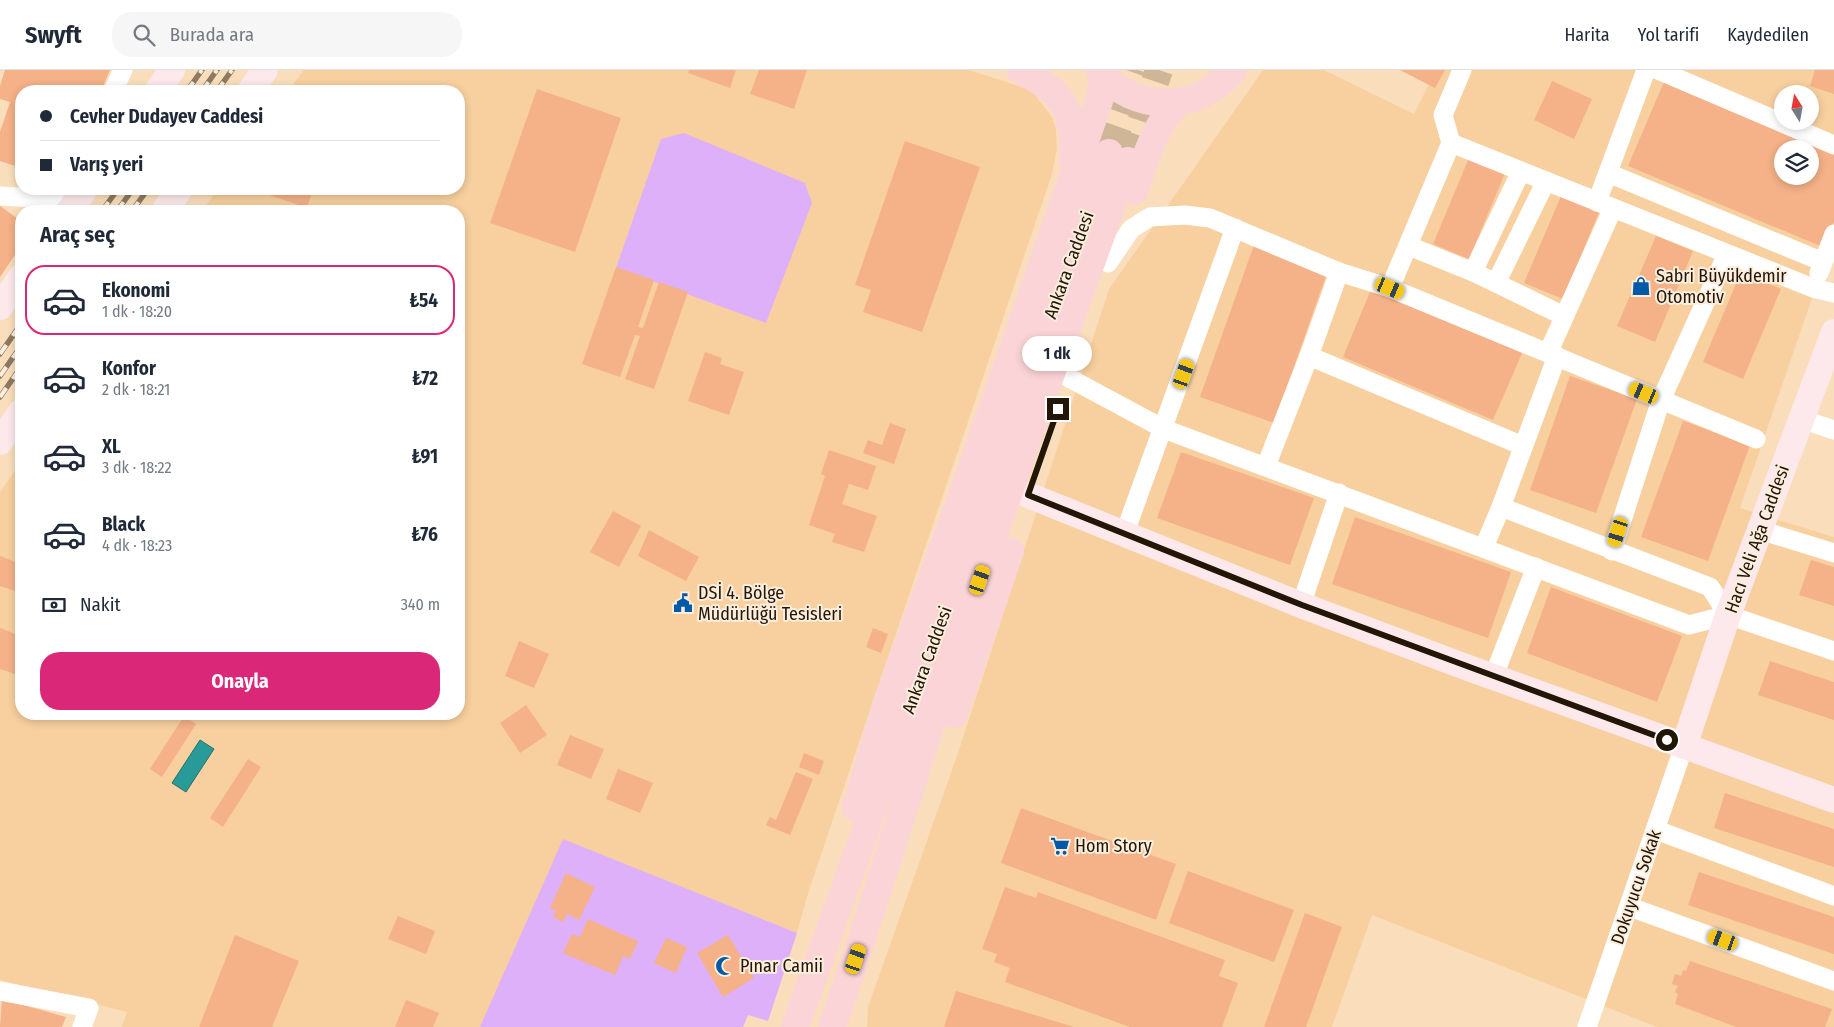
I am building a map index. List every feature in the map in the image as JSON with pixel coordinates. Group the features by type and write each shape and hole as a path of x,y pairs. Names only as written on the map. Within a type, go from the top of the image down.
{"main road":[{"path":"1020,70 1052,89 1065,106 1072,124 1074,143 1071,181"},
{"path":"884,876 953,716 1150,146 1168,111 1178,103 1204,94 1216,87 1233,70"},
{"path":"840,895 858,796 886,705 967,482 1100,98 1100,72"},
{"path":"1100,72 1122,91 1143,100 1178,103"},
{"name":"Ankara Caddesi","path":"795,1027 840,895 1118,157 1053,367 955,652 884,876 832,1027"}],"street":[{"path":"116,85 123,70"},
{"path":"159,85 165,70"},
{"path":"161,85 172,70"},
{"path":"254,85 265,70"},
{"path":"1390,288 1410,246 1451,143 1443,115 1462,70"},
{"path":"1484,547 1524,446 1564,316 1605,205 1608,173 1646,70"},
{"path":"1658,70 1834,145"},
{"path":"1451,143 1813,288 1834,293"},
{"path":"1473,272 1520,171"},
{"path":"1608,173 1823,262"},
{"path":"1496,283 1546,181"},
{"path":"0,196 68,199"},
{"path":"1108,263 1131,229 1150,217 1185,214 1210,218 1339,272 1390,288 1756,438"},
{"path":"1124,535 1164,429 1235,228"},
{"path":"1813,288 1834,234"},
{"path":"1410,246 1473,272 1564,316"},
{"path":"1612,551 1661,400 1727,254"},
{"path":"1266,466 1309,356 1339,272"},
{"path":"0,307 15,286"},
{"name":"Hacı Veli Ağa Caddesi","path":"1684,746 1728,615 1834,332"},
{"path":"1309,356 1524,446"},
{"path":"1069,378 1164,429 1689,625 1728,615 1834,650"},
{"path":"1801,419 1834,430"},
{"path":"0,442 15,421"},
{"path":"1302,605 1339,493"},
{"path":"1028,495 1124,535 1493,678 1834,800"},
{"path":"1501,508 1710,588 1728,615"},
{"path":"1760,530 1834,553"},
{"path":"1493,678 1536,567"},
{"name":"Dokuyucu Sokak","path":"1587,1027 1684,746"},
{"path":"1656,830 1834,896"},
{"path":"1630,907 1834,981"},
{"path":"0,991 89,1008 82,1027"}],"shaded area":[{"name":"DSİ 4. Bölge Müdürlüğü Tesisleri","path":"304,70 969,70 1031,90 1052,117 1056,129 1057,149 1052,174 809,890 797,933 671,883 743,1027 122,1027 127,1012 0,980 0,492 15,471 15,720 465,720 465,205 206,205 214,195 465,195 465,85 293,85"},
{"path":"1263,70 1324,70 1414,114 1436,70 1834,70 1834,234 1740,508 1834,537 1834,1027 1657,1027 1372,915 1332,1027 867,1027 868,1007 958,753 1109,289"},
{"path":"684,133 805,183 812,203 766,323 616,268 661,139"},
{"path":"563,839 797,933 768,1021 748,1015 743,1027 480,1027"}],"water":[{"path":"200,740 214,749 186,792 172,783"}],"building":[{"path":"5,70 110,70 104,85 15,85 15,166 0,161 0,132 10,102 0,99 0,86"},
{"path":"689,70 736,70 730,88 688,73"},
{"path":"759,70 807,70 794,109 750,94"},
{"path":"1400,70 1445,70 1435,88"},
{"path":"1815,70 1834,70 1834,94 1819,89 1819,85 1810,85"},
{"path":"1552,81 1592,99 1574,139 1534,120"},
{"path":"1664,82 1774,127 1774,130 1781,130 1805,140 1774,140 1774,185 1819,185 1819,146 1834,152 1834,221 1823,247 1628,166"},
{"path":"537,89 621,118 575,252 490,223"},
{"path":"905,141 980,167 922,332 863,312 871,290 855,285"},
{"path":"1469,158 1505,173 1469,259 1433,244"},
{"path":"270,195 311,195 308,205 298,205"},
{"path":"1561,196 1599,212 1563,299 1524,283"},
{"path":"0,206 15,217 15,255 0,277"},
{"path":"1656,236 1693,251 1655,342 1617,326"},
{"path":"1254,245 1328,270 1274,423 1200,397"},
{"path":"616,267 654,280 638,327 643,328 659,282 688,292 654,389 625,379 640,336 635,335 620,377 582,364"},
{"path":"1741,272 1781,289 1743,379 1703,362"},
{"path":"1372,287 1523,351 1493,420 1343,357"},
{"path":"705,352 722,358 720,364 744,372 729,415 688,401"},
{"path":"1570,376 1637,399 1596,513 1530,490"},
{"path":"1683,421 1750,445 1708,561 1641,537"},
{"path":"890,423 906,429 894,464 863,453 868,440 882,445"},
{"path":"829,450 876,466 868,490 849,484 842,504 877,516 864,552 832,542 835,534 809,525 825,476 821,474"},
{"path":"1181,452 1314,498 1290,565 1157,518"},
{"path":"613,511 641,526 619,567 590,552"},
{"path":"1355,517 1511,572 1488,638 1332,584"},
{"path":"649,530 699,557 686,581 638,556"},
{"path":"0,556 15,562 15,591 0,586"},
{"path":"1811,560 1834,567 1834,606 1799,595"},
{"path":"1551,587 1682,636 1657,702 1527,653"},
{"path":"0,628 15,634 15,674 0,669"},
{"path":"873,628 888,634 881,653 866,647"},
{"path":"519,641 549,654 534,688 505,676"},
{"path":"1770,661 1834,682 1834,720 1758,695"},
{"path":"526,705 547,735 520,753 500,723"},
{"path":"181,720 190,720 196,724 162,777 150,769"},
{"path":"570,735 604,749 591,779 557,765"},
{"path":"804,753 824,761 819,775 799,767"},
{"path":"248,759 261,767 223,827 210,818"},
{"path":"618,769 653,783 640,813 606,799"},
{"path":"796,772 813,779 790,835 766,825 770,817 776,820"},
{"path":"1725,793 1834,829 1834,867 1714,828"},
{"path":"1021,808 1176,864 1156,920 1001,863"},
{"path":"1188,871 1294,910 1274,962 1169,923"},
{"path":"1699,872 1834,917 1834,954 1688,905"},
{"path":"566,873 595,887 579,920 567,914 563,922 553,917 556,911 550,908"},
{"path":"1005,887 1036,898 1038,892 1225,960 1219,976 1238,983 1222,1027 1130,1027 1005,982 1010,968 994,962 997,954 982,949"},
{"path":"1305,913 1342,927 1306,1027 1264,1027"},
{"path":"398,916 435,931 426,954 388,939"},
{"path":"588,919 638,941 630,959 623,956 615,975 563,953 572,934 580,937"},
{"path":"235,935 299,961 272,1027 199,1027"},
{"name":"Pınar Camii","path":"728,935 754,978 723,997 697,953"},
{"path":"666,938 687,947 676,973 654,963"},
{"path":"1690,961 1832,1009 1825,1027 1736,1027 1675,1004 1678,994 1675,992 1678,986 1672,984 1675,974 1681,976 1683,970 1686,971"},
{"path":"956,991 1074,1027 944,1027"},
{"path":"2,999 66,1017 62,1027 0,1027"},
{"path":"406,1000 439,1013 433,1027 395,1027"}],"tunnel":[{"path":"1109,153 1138,70"},
{"path":"1128,161 1159,70"}],"railway":[{"path":"191,85 202,70"},
{"path":"206,85 217,70"},
{"path":"221,85 232,70"},
{"path":"106,205 114,195"},
{"path":"121,205 129,195"},
{"path":"136,205 144,195"},
{"path":"0,354 15,333"},
{"path":"0,376 15,355"},
{"path":"0,397 15,376"}],"place":[{"name":"Sabri Büyükdemir Otomotiv","path":"1641,286"},
{"name":"DSİ 4. Bölge Müdürlüğü Tesisleri","path":"683,603"},
{"name":"Hom Story","path":"1060,846"},
{"name":"Pınar Camii","path":"725,966"}],"route":[{"path":"1058,409 1028,495 1302,605 1493,678 1667,740"}]}
